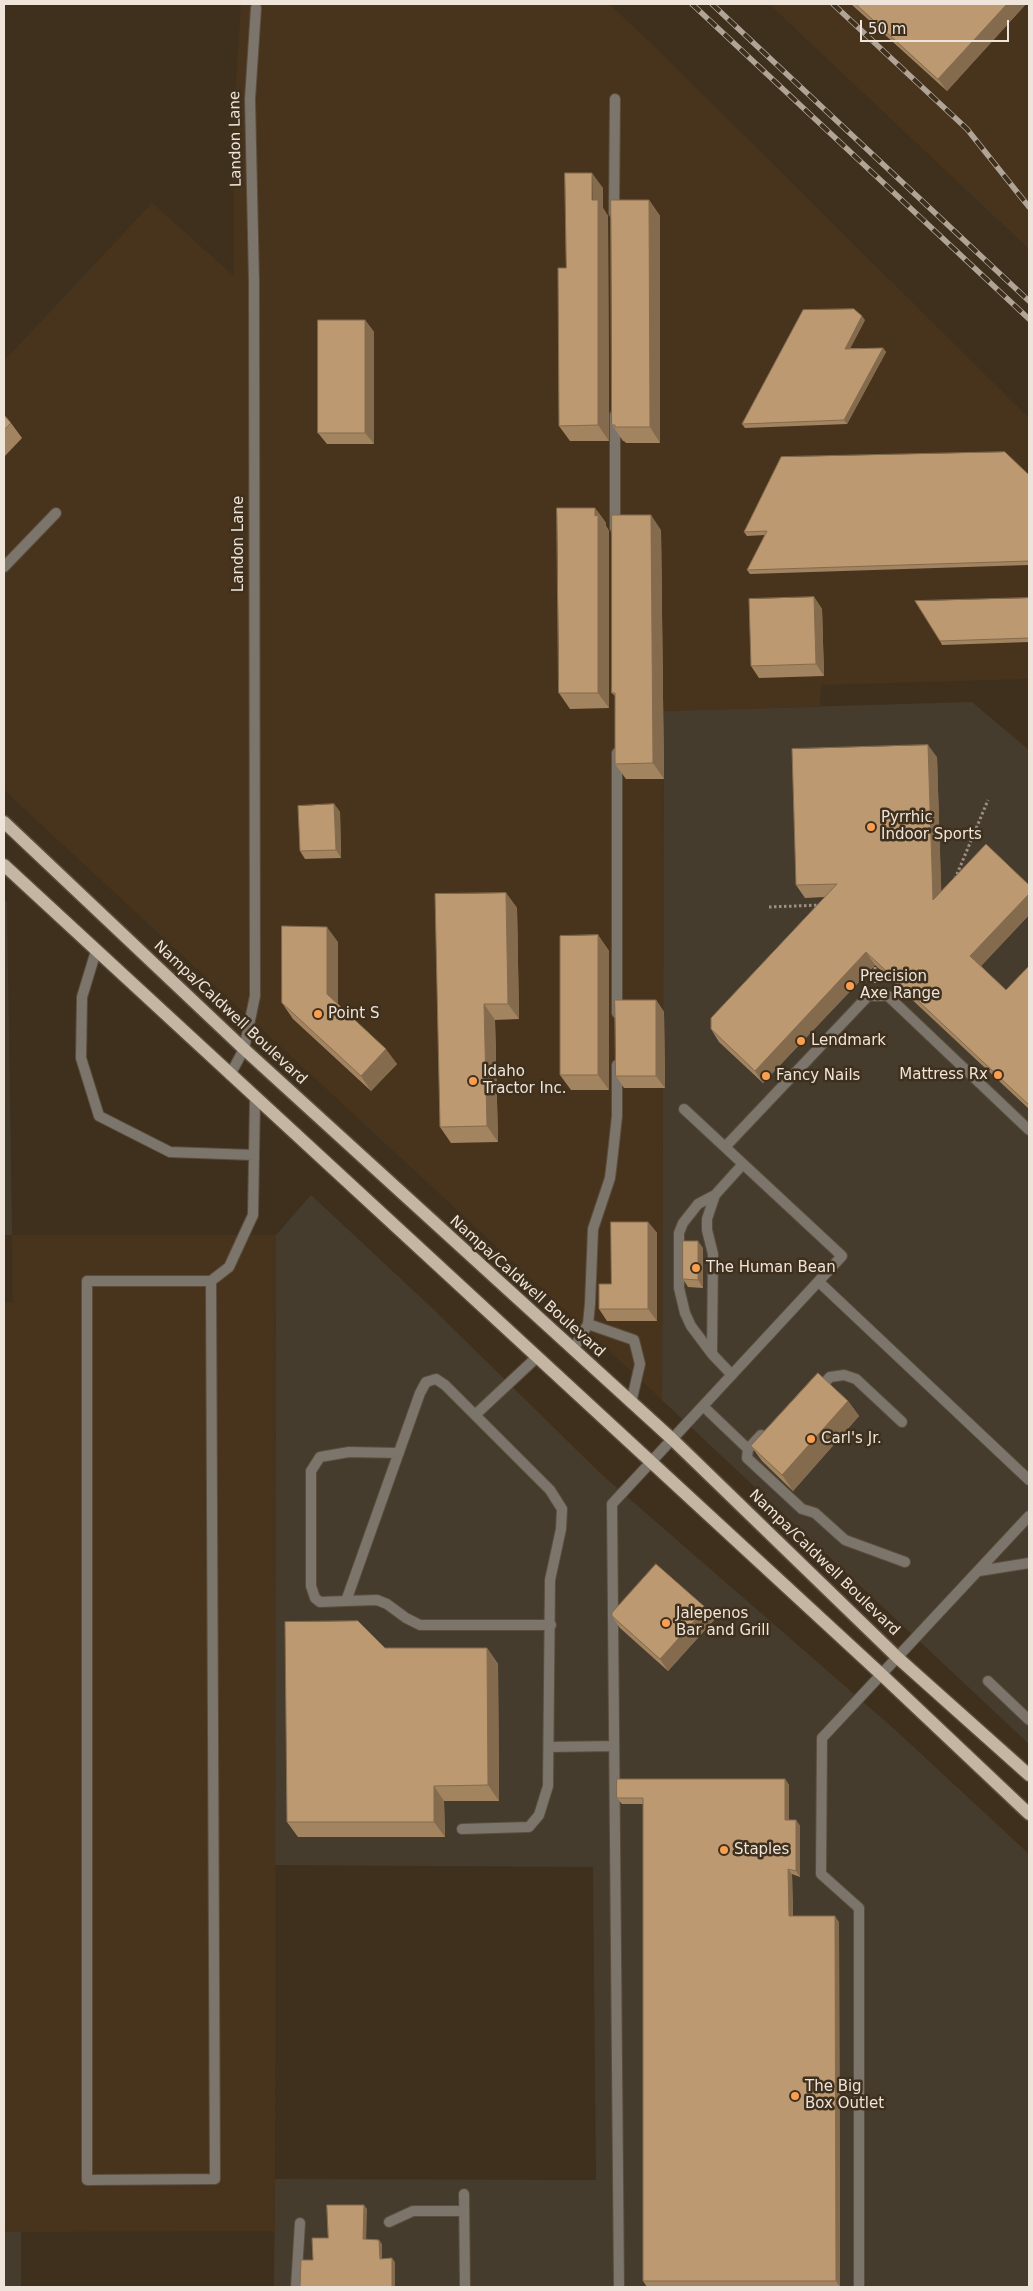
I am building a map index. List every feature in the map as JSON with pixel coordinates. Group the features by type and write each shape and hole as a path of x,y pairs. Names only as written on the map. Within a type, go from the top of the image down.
{"main road":[{"name":"Nampa/Caldwell Boulevard","path":"4,822 244,1049 672,1439 898,1658 1029,1775"},
{"path":"4,866 882,1675 1029,1814"}],"street":[{"name":"Landon Lane","path":"230,1075 244,1049 255,996 254,281 250,99 256,8"},
{"path":"614,228 615,99"},
{"path":"615,407 615,536"},
{"path":"4,568 56,513"},
{"path":"616,744 617,1019"},
{"path":"96,951 82,997 81,1058 100,1116 170,1152 253,1156"},
{"path":"725,1147 868,996 888,996 1029,1130"},
{"path":"573,1350 588,1324 593,1229 610,1178 613,1154 617,1116 617,1058"},
{"path":"211,1281 215,2179 87,2180 87,1280 211,1281 229,1267 253,1214 255,1098"},
{"path":"619,2287 612,1746 612,1504 842,1256 684,1109"},
{"path":"732,1375 712,1354 691,1326 685,1313 679,1288 679,1233 683,1223 698,1204 715,1195 743,1164"},
{"path":"712,1354 712,1254 707,1230 707,1219 715,1195"},
{"path":"819,1282 1029,1480"},
{"path":"588,1324 634,1340 640,1364 632,1403"},
{"path":"475,1416 536,1358"},
{"path":"812,1396 830,1377 844,1375 856,1378 902,1422"},
{"path":"346,1601 426,1382 436,1379 550,1490 562,1508 561,1529 550,1580 548,1786 539,1815 529,1827 462,1829"},
{"path":"703,1406 748,1449"},
{"path":"770,1426 748,1449 747,1458 802,1509 815,1514 845,1540 905,1562"},
{"path":"399,1453 349,1452 320,1457 311,1471 311,1586 314,1598 320,1602 377,1600 387,1604 406,1618 420,1625 551,1625"},
{"path":"859,2287 859,1908 821,1874 822,1738 1029,1516"},
{"path":"979,1570 1029,1563"},
{"path":"988,1681 1029,1720"},
{"path":"549,1747 612,1746"},
{"path":"464,2194 465,2287"},
{"path":"389,2222 413,2211 464,2211"},
{"path":"296,2287 300,2223"}],"path":[{"path":"952,884 988,800"},
{"path":"769,907 826,905"},
{"path":"874,959 876,996"}],"shaded area":[{"path":"241,4 609,4 657,49 1029,418 1029,679 821,685 820,707 664,711 662,1400 4,790 4,361 152,203 234,276 233,130"},
{"path":"769,4 1029,4 1029,249"},
{"path":"972,702 1029,750 1029,1744 662,1400 664,711"},
{"path":"4,899 7,902 12,1235 4,1235"},
{"path":"311,1195 431,1307 601,1474 892,1727 1029,1854 1029,2287 274,2287 275,2179 596,2180 593,1867 275,1865 276,1235"},
{"path":"12,1235 276,1235 275,2231 4,2232 4,1303 13,1302"},
{"path":"21,2231 21,2287 4,2287 4,2232"}],"building":[{"path":"856,4 1007,4 938,79"},
{"path":"565,173 592,173 592,200 598,200 598,425 559,426 558,268 566,268"},
{"path":"611,200 649,200 650,427 615,427 615,425 612,425"},
{"path":"854,309 862,316 845,349 883,348 844,420 742,424 803,310"},
{"path":"318,320 365,320 365,433 318,433"},
{"path":"4,415 11,423 4,430"},
{"path":"1005,452 1029,475 1029,561 747,570 767,531 744,532 781,457"},
{"path":"557,508 595,508 595,516 598,515 598,693 559,693"},
{"path":"612,515 651,515 653,763 615,764 615,693 612,693"},
{"path":"814,597 816,664 751,666 749,599"},
{"path":"1029,598 1029,638 940,641 915,601"},
{"path":"928,745 933,900 986,844 1029,885 1029,894 970,956 1006,990 1029,966 1029,1105 866,952 755,1071 711,1029 711,1018 837,884 796,885 792,749"},
{"path":"334,804 336,850 300,851 298,806"},
{"name":"Idaho Tractor Inc.","path":"506,893 508,1004 484,1004 487,1126 440,1127 435,894"},
{"name":"Point S","path":"282,926 327,927 327,994 386,1049 361,1076 282,1003"},
{"path":"598,935 598,1075 560,1075 560,936"},
{"path":"615,1000 656,1000 656,1076 616,1076"},
{"path":"611,1222 648,1222 648,1309 599,1309 599,1284 611,1284"},
{"path":"683,1241 698,1241 698,1280 683,1279"},
{"path":"818,1373 848,1401 782,1475 751,1446"},
{"name":"Jalepenos Bar and Grill","path":"656,1564 706,1608 660,1659 612,1616 612,1613"},
{"path":"358,1621 385,1648 487,1648 488,1785 434,1786 434,1822 287,1822 285,1622"},
{"path":"617,1779 785,1779 785,1820 796,1820 796,1871 788,1869 789,1916 835,1916 836,2281 643,2281 643,1798 617,1798"},
{"path":"327,2205 364,2205 363,2239 379,2240 380,2259 392,2258 392,2287 300,2287 301,2260 313,2260 312,2238 328,2238"}],"railway":[{"path":"692,4 1029,319"},
{"path":"712,4 1029,301"},
{"path":"833,4 967,129 1029,207"}],"place":[{"name":"Pyrrhic Indoor Sports","path":"871,827"},
{"name":"Precision Axe Range","path":"850,986"},
{"name":"Point S","path":"318,1014"},
{"name":"Lendmark","path":"801,1041"},
{"name":"Mattress Rx","path":"998,1075"},
{"name":"Fancy Nails","path":"766,1076"},
{"name":"Idaho Tractor Inc.","path":"473,1081"},
{"name":"The Human Bean","path":"696,1268"},
{"name":"Carl's Jr.","path":"811,1439"},
{"name":"Jalepenos Bar and Grill","path":"666,1623"},
{"name":"Staples","path":"724,1850"},
{"name":"The Big Box Outlet","path":"795,2096"}]}
